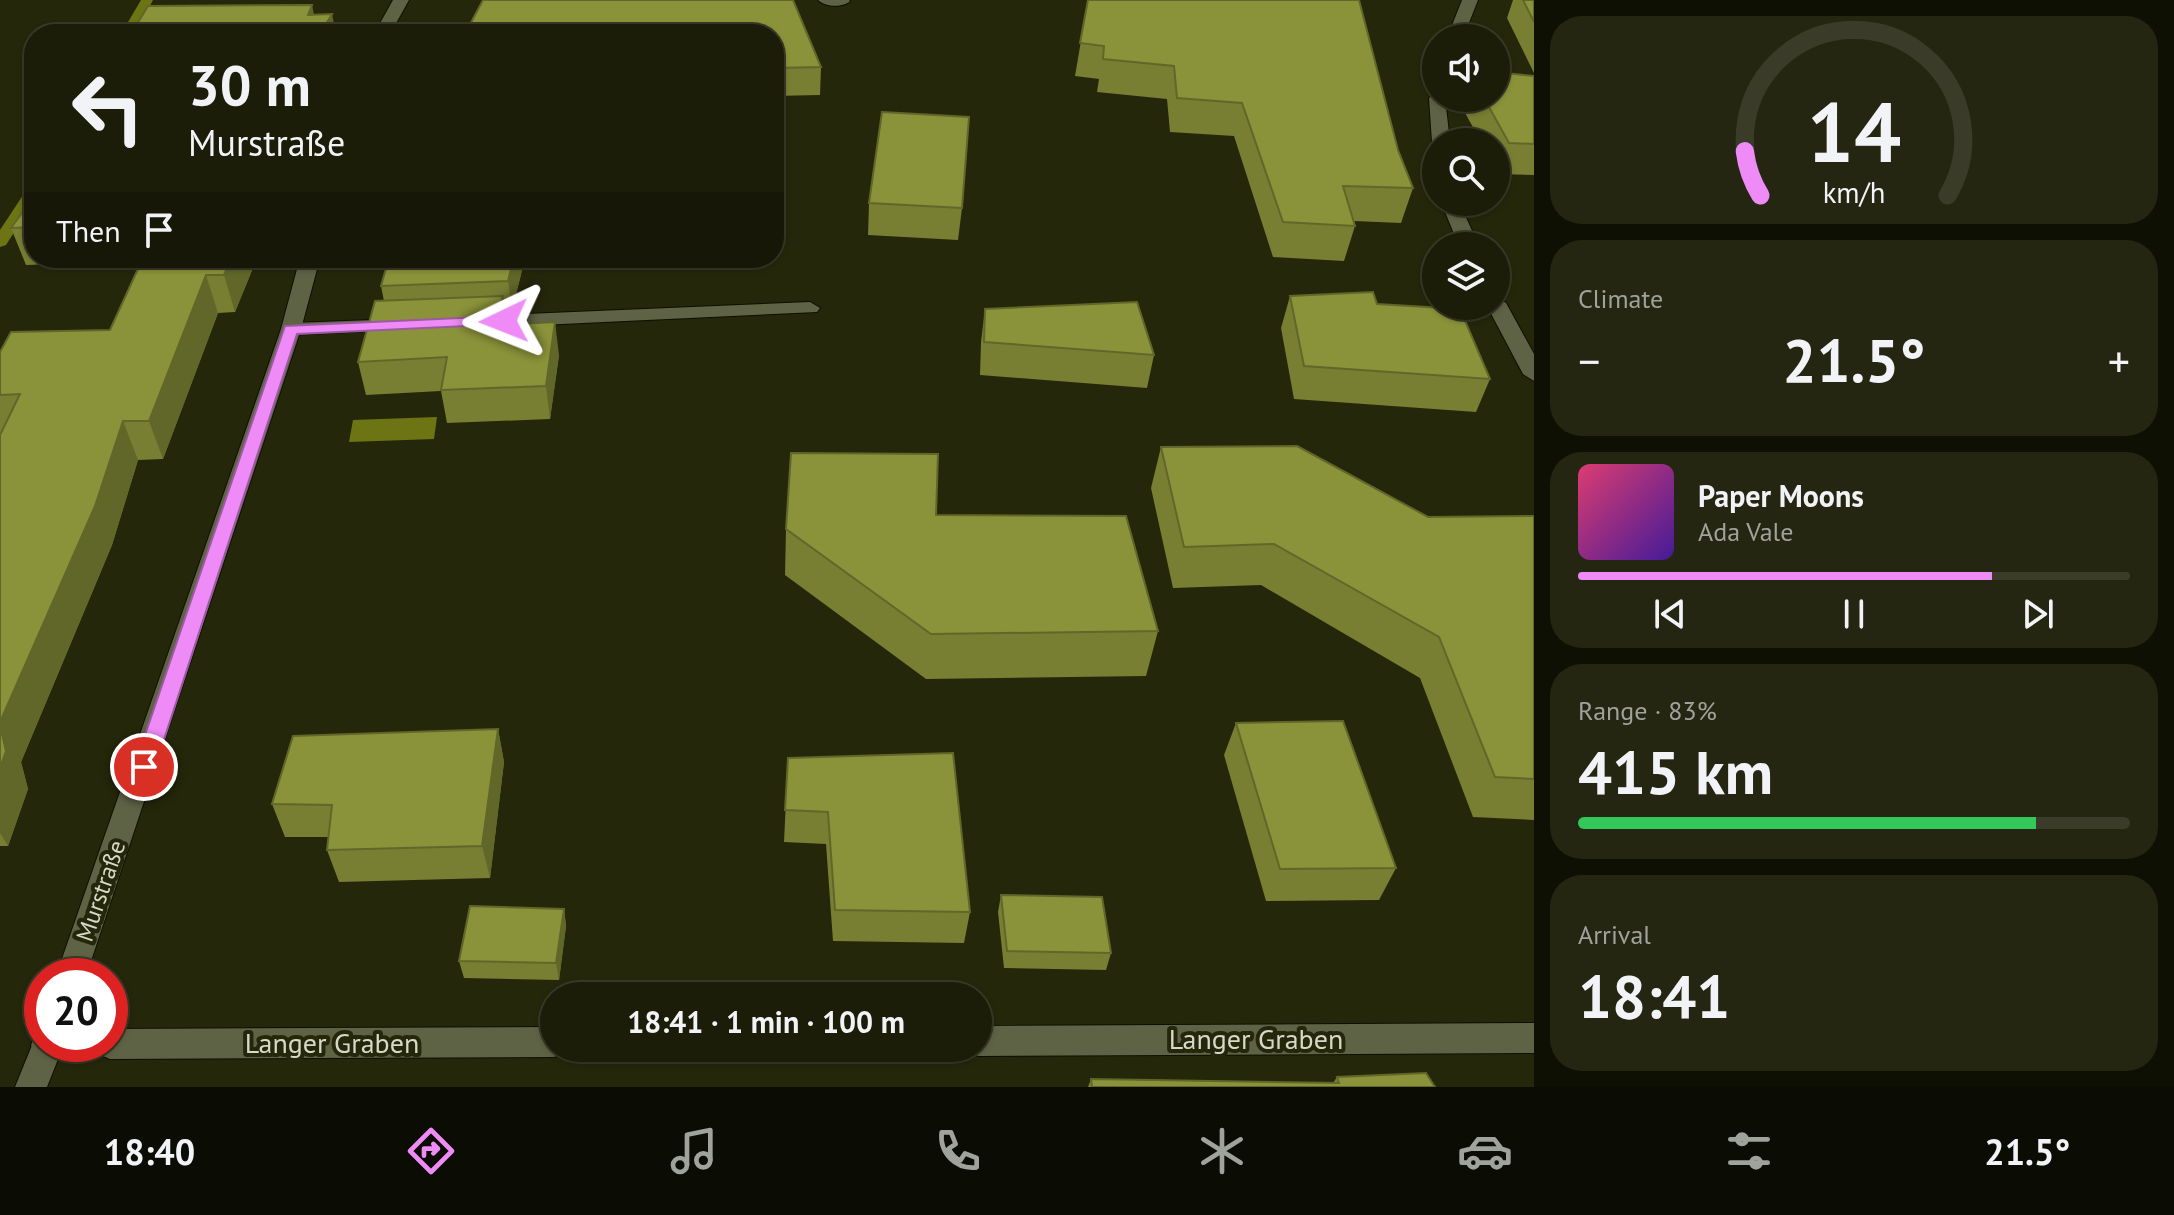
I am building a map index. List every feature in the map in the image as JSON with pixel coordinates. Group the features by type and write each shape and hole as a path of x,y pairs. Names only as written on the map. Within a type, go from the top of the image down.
{"street":[{"path":"388,24 401,0"},
{"path":"1461,24 1470,0"},
{"name":"Murstraße","path":"77,958 291,329 307,268"},
{"path":"464,322 810,308"},
{"path":"1505,320 1534,374"},
{"path":"291,329 416,324"},
{"name":"Langer Graben","path":"992,1041 1534,1038"},
{"name":"Langer Graben","path":"128,1044 540,1042"},
{"path":"31,1087 41,1062"}],"shaded area":[{"path":"437,417 434,439 349,442 353,420"}],"building":[{"path":"483,0 793,0 821,67 784,68 784,24 470,24"},
{"path":"1088,0 1359,0 1398,150 1413,188 1343,186 1355,226 1283,222 1242,103 1177,98 1174,66 1103,59 1104,46 1080,43"},
{"path":"1523,0 1534,0 1534,22"},
{"path":"312,5 308,15 332,14 326,24 137,24 148,6"},
{"path":"1510,73 1534,76 1534,144 1510,143 1510,128 1501,128 1492,112 1510,112"},
{"path":"882,112 969,117 962,208 869,203"},
{"path":"24,210 24,227 11,228"},
{"path":"138,268 227,268 224,275 206,275 149,421 123,421 95,506 0,722 0,435 20,394 0,395 0,352 11,332 110,330"},
{"path":"386,268 511,268 508,281 381,286"},
{"path":"1373,292 1377,304 1422,307 1422,320 1465,320 1490,379 1304,366 1290,296"},
{"path":"503,296 496,325 555,322 546,386 441,390 447,357 358,362 375,301"},
{"path":"1137,302 1154,355 984,342 985,309"},
{"path":"1297,446 1428,517 1534,516 1534,779 1495,777 1439,637 1274,544 1184,547 1161,447"},
{"path":"791,453 938,454 936,515 1126,516 1158,631 931,634 786,529"},
{"path":"1343,721 1396,868 1280,869 1236,723"},
{"path":"0,726 6,751 0,768"},
{"path":"498,729 482,846 327,850 332,805 272,804 293,736"},
{"path":"953,753 970,912 835,910 828,812 785,810 788,758"},
{"path":"1001,895 1102,897 1111,953 1007,951"},
{"path":"470,906 564,909 556,963 459,961"},
{"path":"1426,1073 1435,1087 1092,1087 1091,1079 1339,1083 1337,1077"}],"waterway":[{"path":"134,24 147,0"},
{"path":"0,242 24,205"}],"route":[{"path":"144,767 291,329 504,321"}]}
